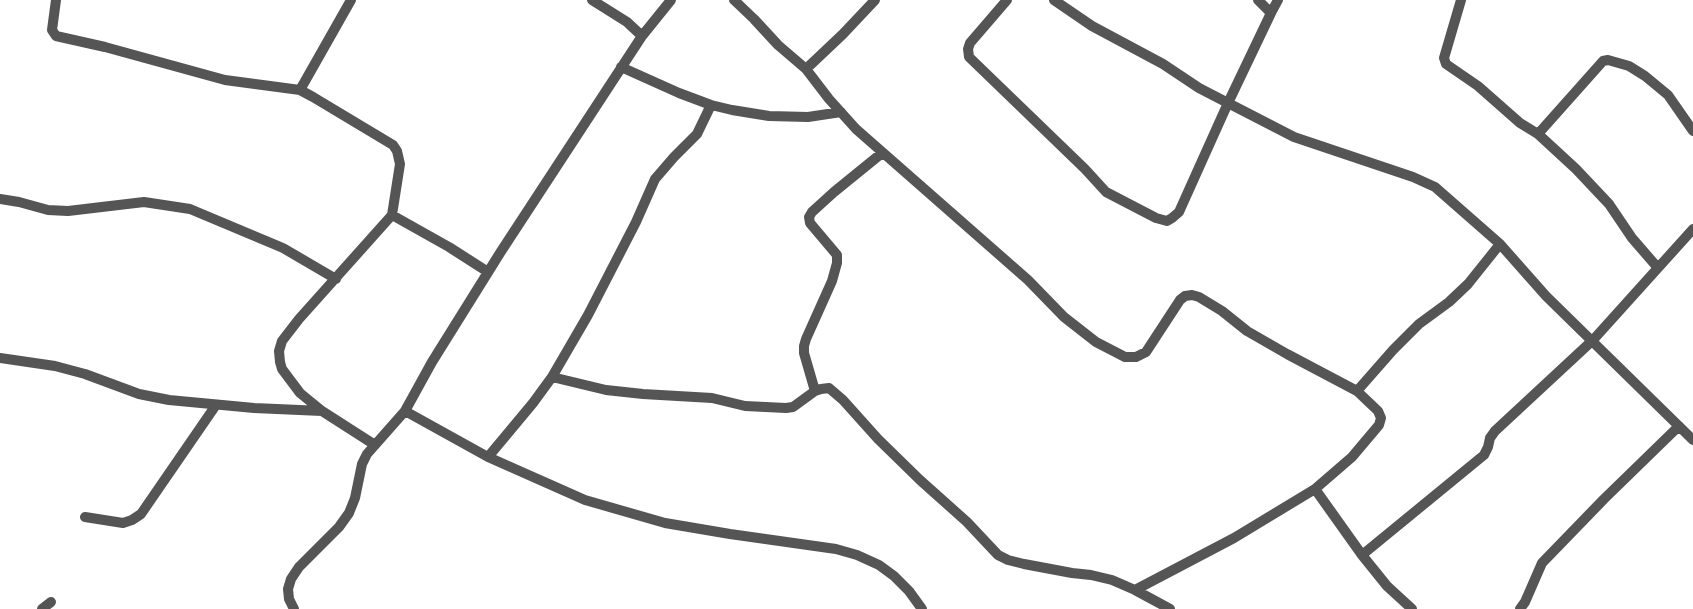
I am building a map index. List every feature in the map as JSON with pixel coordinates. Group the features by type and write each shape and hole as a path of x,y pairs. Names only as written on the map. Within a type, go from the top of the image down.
{"street":[{"path":"56,0 52,30 56,36 104,47 225,80 300,90 393,145 397,151 400,164 392,214 299,319 282,341 279,351 282,369 300,393 322,411 375,445"},
{"path":"300,90 352,0"},
{"path":"592,0 627,22 642,36"},
{"path":"294,609 289,599 288,589 291,579 299,566 339,527 349,513 355,498 362,464 367,454 405,411 432,362 488,272 621,67 642,36 671,0"},
{"path":"734,0 778,45 806,69 856,130 1028,280 1064,317 1096,342 1125,357 1136,357 1146,352 1180,300 1185,296 1192,295 1198,297 1222,312 1247,331 1357,391 1378,412 1381,418 1379,425 1352,457 1315,489 1234,538 1134,590"},
{"path":"806,69 843,34 875,0"},
{"path":"1007,0 970,43 968,48 969,58 1085,169 1106,192 1147,214 1167,221 1179,212 1228,103 1278,0"},
{"path":"1054,0 1092,26 1163,64 1199,88 1294,137 1413,177 1435,187 1500,244 1546,296 1593,340 1693,440"},
{"path":"1258,0 1271,13"},
{"path":"1461,0 1444,61 1478,86 1520,123 1538,134 1576,169 1609,204 1632,238 1658,268"},
{"path":"1538,134 1603,62 1608,60 1629,66 1645,76 1668,95 1693,131"},
{"path":"621,67 679,93 711,105 769,116 808,117 841,112"},
{"path":"488,458 533,403 552,377 588,315 636,222 655,179 697,134 711,105"},
{"path":"815,391 804,353 804,346 832,281 837,263 837,255 810,223 809,217 812,212 834,192 882,153"},
{"path":"0,198 48,210 68,211 144,202 190,209 283,248 336,279"},
{"path":"392,214 449,247 488,272"},
{"path":"1362,555 1477,462 1484,454 1488,447 1490,438 1495,431 1593,340 1693,229"},
{"path":"1357,391 1393,350 1419,324 1449,302 1468,284 1500,244"},
{"path":"0,358 55,366 85,374 139,394 169,400 216,405 322,411"},
{"path":"552,377 606,390 712,398 746,406 786,408 793,407 815,391 829,388 843,400 878,439 920,480 967,522 998,555 1008,560 1039,568 1072,574 1091,575 1112,580 1170,609"},
{"path":"85,516 123,523 132,520 140,514 216,405"},
{"path":"405,411 488,458 585,500 665,522 730,534 836,549 857,555 879,565 894,576 909,591 922,609"},
{"path":"1520,609 1525,602 1542,563 1604,499 1680,426"},
{"path":"1315,489 1362,555 1387,586 1412,609"},
{"path":"42,609 51,602"}]}
